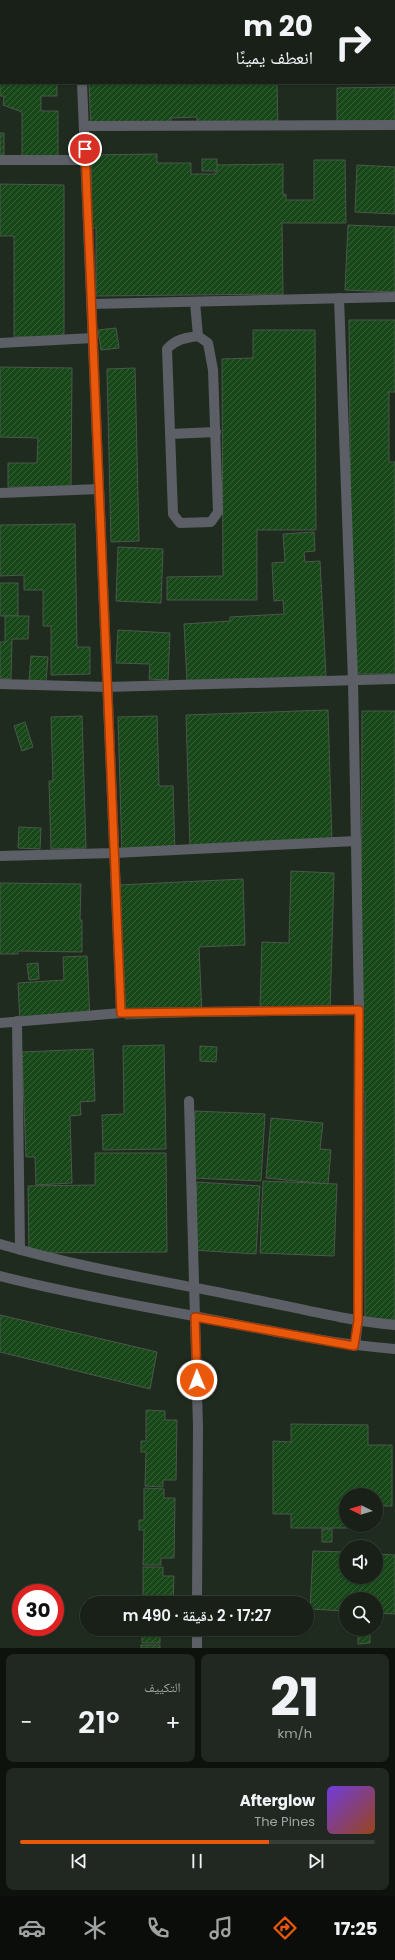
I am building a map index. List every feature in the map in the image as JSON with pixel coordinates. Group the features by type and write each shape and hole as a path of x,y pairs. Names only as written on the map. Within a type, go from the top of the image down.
{"street":[{"path":"82,84 121,1013"},
{"path":"84,126 395,125"},
{"path":"0,160 85,160"},
{"path":"91,304 395,297"},
{"path":"339,298 353,680 359,1010 358,1321 354,1346"},
{"path":"195,302 198,336"},
{"path":"198,336 208,344 213,370 218,512 211,522 198,524 180,523 173,514 167,349 182,338 198,336"},
{"path":"0,343 93,338"},
{"path":"170,434 216,432"},
{"path":"0,493 99,489"},
{"path":"0,684 108,687 395,679"},
{"path":"0,856 114,853 356,841"},
{"path":"0,1023 121,1013 359,1010"},
{"path":"17,1021 20,1250"},
{"path":"189,1101 198,1427 197,1596"},
{"path":"0,1244 105,1271 358,1321 395,1325"},
{"path":"0,1276 60,1291 195,1317 354,1346 395,1349"},
{"path":"197,1636 197,1648"}],"building":[{"path":"0,84 57,84 57,96 41,96 41,111 58,111 58,157 22,157 22,112 3,105 4,96 0,96"},
{"path":"89,84 277,84 278,127 197,129 197,117 171,118 171,128 91,130"},
{"path":"395,87 395,127 337,128 337,88"},
{"path":"0,133 4,133 4,159 0,159"},
{"path":"157,154 157,163 191,163 191,174 216,174 216,165 283,164 283,195 286,194 286,200 314,200 314,160 345,160 346,223 282,223 283,294 96,296 96,228 92,228 91,155"},
{"path":"202,159 217,159 217,171 202,171"},
{"path":"357,165 395,167 395,214 355,212"},
{"path":"0,184 64,185 64,337 14,337 14,236 0,236"},
{"path":"348,225 395,227 395,292 345,290"},
{"path":"349,320 395,320 395,392 389,392 389,462 395,462 395,674 352,674"},
{"path":"116,328 119,348 101,350 98,330"},
{"path":"253,330 315,330 316,530 257,530 257,600 167,600 167,577 223,576 222,359 253,358"},
{"path":"0,367 72,368 71,487 8,487 8,463 37,463 38,438 0,437"},
{"path":"135,368 139,541 111,542 107,369"},
{"path":"75,524 77,647 90,647 90,674 51,675 51,626 43,626 43,590 24,590 24,575 0,576 0,525"},
{"path":"314,532 315,551 304,552 305,562 320,561 326,676 187,682 184,624 230,621 230,617 284,614 283,600 274,601 272,563 285,562 283,534"},
{"path":"118,547 163,549 161,603 116,601"},
{"path":"0,583 18,583 18,616 0,616"},
{"path":"5,616 29,616 28,639 12,639 11,679 0,678 0,642 5,642"},
{"path":"118,630 170,633 168,680 149,679 150,664 116,663"},
{"path":"31,656 48,657 46,682 29,680"},
{"path":"328,710 332,843 190,847 186,715"},
{"path":"362,711 395,711 395,1320 365,1319 365,1092 361,1091"},
{"path":"82,716 86,848 51,849 49,781 53,781 51,717"},
{"path":"157,716 159,786 173,786 175,853 122,855 118,717"},
{"path":"25,722 33,747 22,751 14,726"},
{"path":"19,827 41,828 40,849 18,848"},
{"path":"291,871 334,873 330,1011 260,1009 262,942 289,943"},
{"path":"243,879 245,945 199,947 202,1016 125,1019 119,885"},
{"path":"0,883 81,884 80,920 82,920 82,952 18,951 18,954 0,954"},
{"path":"87,956 90,1020 20,1023 18,983 64,980 63,957"},
{"path":"38,963 39,979 29,980 27,964"},
{"path":"164,1045 166,1149 103,1150 102,1115 124,1114 123,1046"},
{"path":"200,1046 217,1047 216,1062 200,1061"},
{"path":"93,1049 95,1101 80,1102 81,1115 70,1116 72,1183 36,1185 35,1157 26,1157 22,1052"},
{"path":"195,1111 265,1114 261,1181 192,1178"},
{"path":"271,1118 323,1123 320,1149 331,1150 328,1184 266,1178"},
{"path":"95,1153 166,1153 167,1252 29,1253 28,1186 95,1185"},
{"path":"263,1181 337,1184 334,1256 260,1253"},
{"path":"197,1182 260,1186 256,1254 193,1250"},
{"path":"0,1315 157,1352 150,1389 0,1352"},
{"path":"146,1410 165,1411 165,1420 177,1420 176,1480 163,1480 163,1487 145,1486 146,1452 141,1452 141,1441 146,1441"},
{"path":"291,1424 368,1425 368,1445 392,1445 392,1506 383,1506 383,1488 339,1488 339,1528 291,1528 291,1514 273,1514 273,1441 291,1442"},
{"path":"144,1488 164,1489 164,1498 175,1498 174,1558 161,1558 161,1565 143,1565 144,1530 139,1530 139,1520 144,1520"},
{"path":"322,1529 332,1529 332,1542 322,1542"},
{"path":"313,1551 339,1552 339,1584 383,1584 383,1554 395,1555 395,1614 383,1613 383,1592 339,1592 339,1611 314,1609 314,1596 311,1596"},
{"path":"143,1567 163,1567 163,1576 174,1576 173,1596 143,1596"},
{"path":"142,1636 160,1636 160,1643 142,1643"},
{"path":"358,1636 370,1636 370,1643 358,1644"},
{"path":"141,1645 160,1645 160,1648 141,1648"}],"route":[{"path":"85,149 121,1013 359,1010 358,1321 354,1346 195,1317 197,1380"}]}
